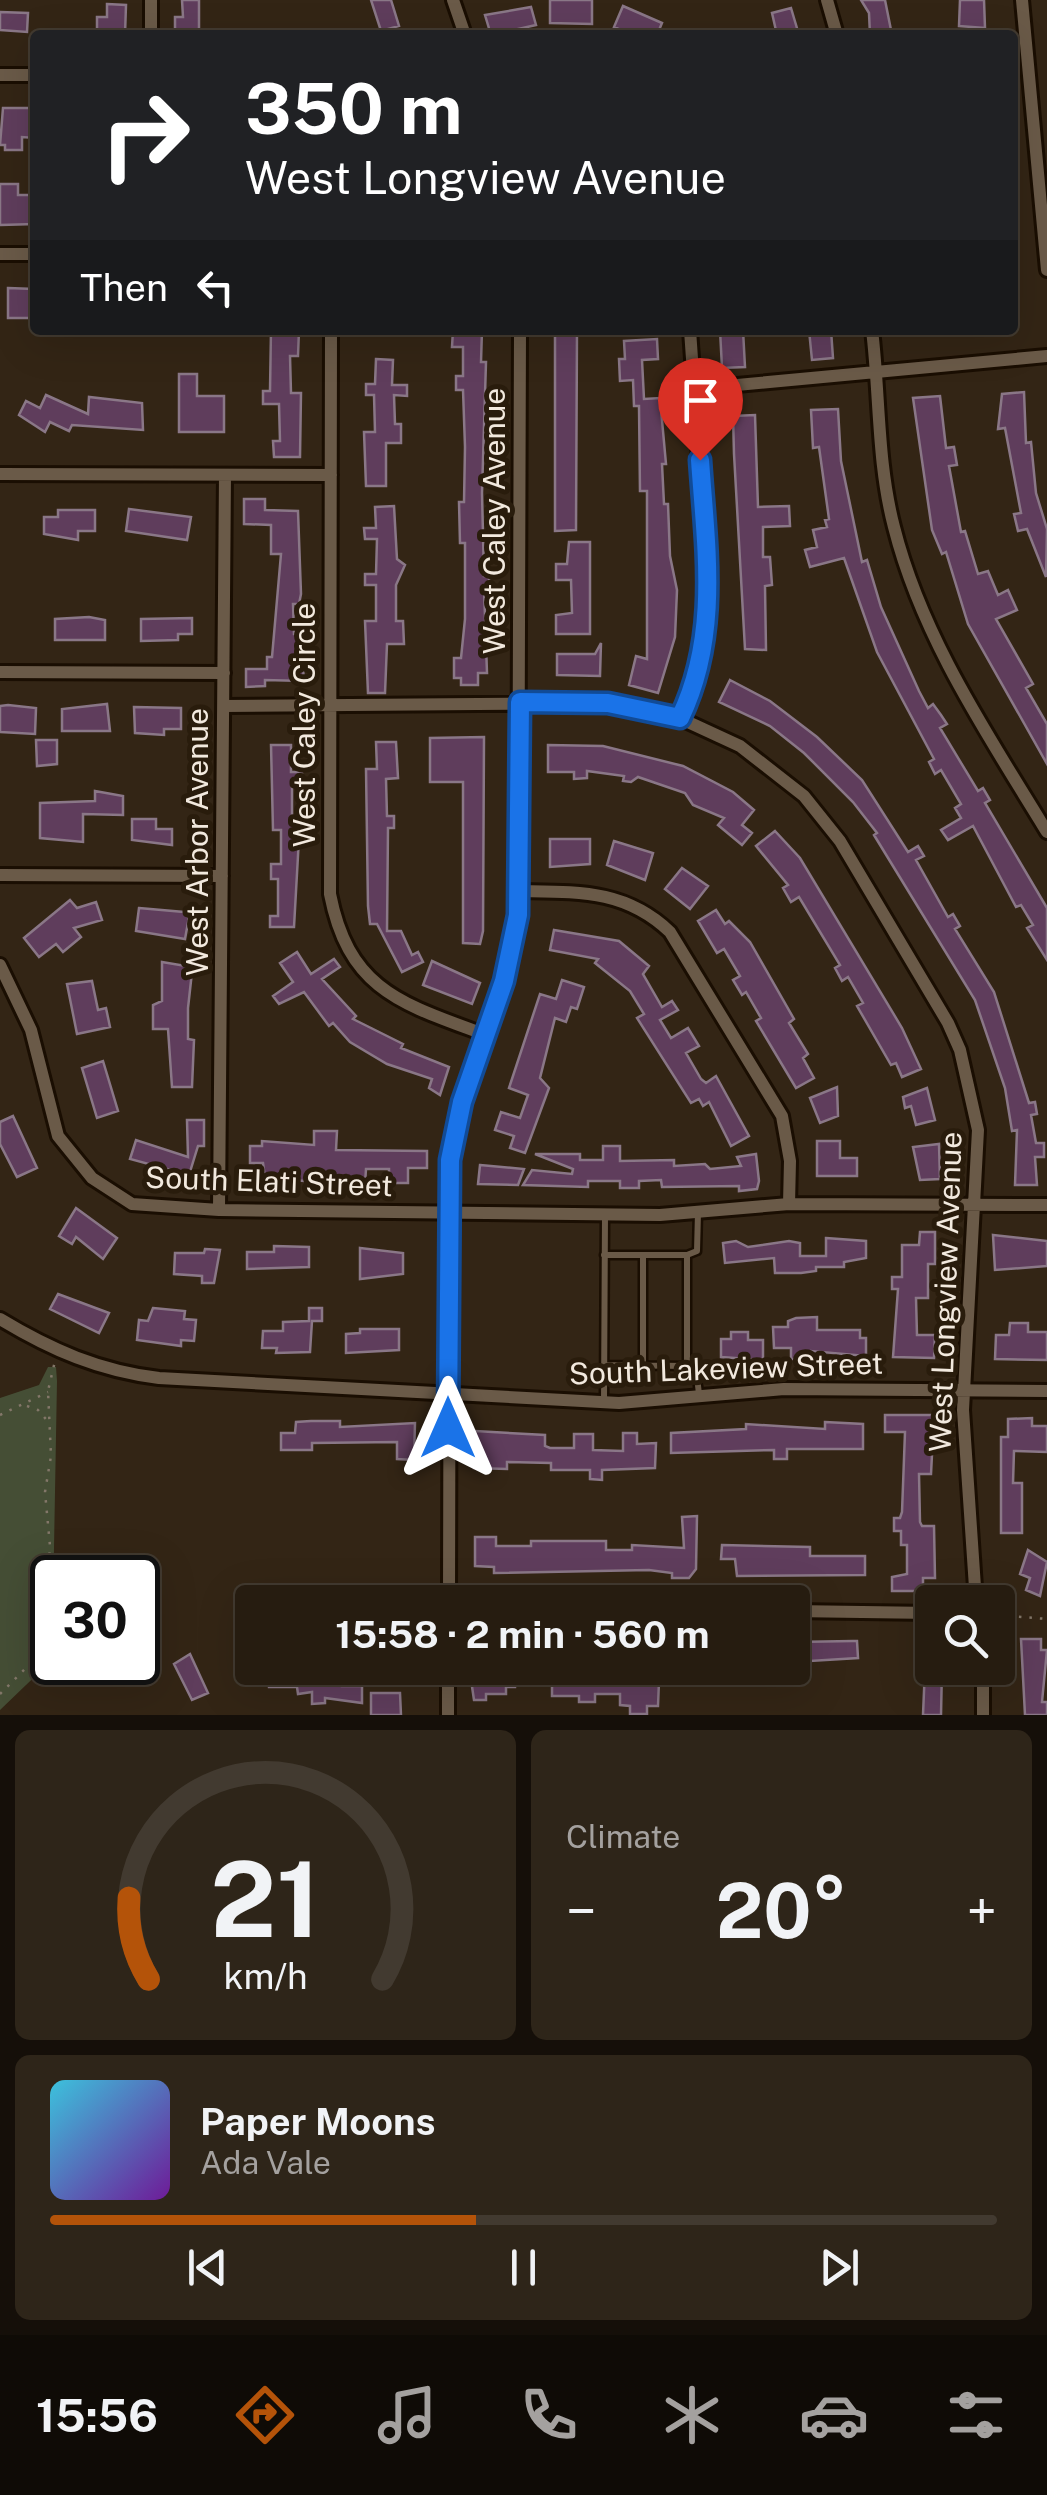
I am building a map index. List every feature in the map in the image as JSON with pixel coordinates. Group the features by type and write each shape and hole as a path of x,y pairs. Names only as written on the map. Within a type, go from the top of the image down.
{"street":[{"path":"152,0 152,30"},
{"path":"453,0 463,30"},
{"path":"827,0 836,30"},
{"path":"1022,0 1047,270"},
{"path":"0,75 30,75"},
{"path":"0,254 30,254"},
{"name":"West Caley Circle","path":"331,335 330,894 345,943 372,982 401,1004 486,1035"},
{"name":"West Caley Avenue","path":"449,1585 448,1181 455,1128 513,950 518,891 520,335"},
{"path":"680,718 703,655 709,601 690,335"},
{"path":"873,335 884,483 903,558 957,682 1047,832"},
{"path":"694,389 1047,356"},
{"path":"0,474 331,475"},
{"name":"West Arbor Avenue","path":"219,1210 225,475"},
{"path":"0,672 224,673"},
{"name":"West Longview Avenue","path":"224,706 608,703 680,718 715,732 769,766 804,796 840,841 942,1010 960,1050 978,1130 964,1390 975,1585"},
{"path":"0,874 222,876"},
{"path":"518,891 592,892 622,899 644,910 670,932 782,1116 790,1161 789,1204"},
{"name":"South Elati Street","path":"0,964 31,1030 51,1122 78,1165 132,1204 219,1210 605,1213 789,1204 1047,1205"},
{"name":"South Lakeview Street","path":"0,1319 59,1352 113,1373 159,1378 604,1402 700,1399 784,1389 1047,1391"},
{"path":"810,1610 915,1613"},
{"path":"448,1685 448,1715"},
{"path":"982,1685 983,1715"}],"lane":[{"path":"604,1255 686,1256 696,1251 698,1211"},
{"path":"604,1402 605,1213"},
{"path":"643,1256 643,1366"},
{"path":"686,1256 687,1366 698,1377 700,1399"},
{"path":"604,1365 687,1366"}],"path":[{"path":"0,1694 44,1650 50,1546 45,1492 51,1425 48,1391 59,1352"},
{"path":"0,1415 25,1406 48,1391"},
{"path":"25,1406 38,1410 51,1425"},
{"path":"1015,1616 1047,1619"}],"green space":[{"path":"48,1367 56,1367 54,1555 30,1555 30,1681 0,1710 0,1398 39,1385"}],"building":[{"path":"182,0 199,0 199,30 175,30 175,17 183,17"},
{"path":"371,0 391,0 399,26 381,30"},
{"path":"550,0 592,0 592,24 550,23"},
{"path":"861,0 885,0 891,30 870,30 869,13"},
{"path":"960,0 984,0 985,28 959,26"},
{"path":"107,4 126,5 125,30 97,30 97,17 107,17"},
{"path":"623,6 662,23 659,30 614,27"},
{"path":"531,7 536,25 490,30 485,15"},
{"path":"791,8 798,30 776,30 772,13"},
{"path":"0,12 28,13 27,32 0,30"},
{"path":"3,108 30,108 30,138 22,137 22,150 5,150 5,145 0,145"},
{"path":"0,184 18,184 18,195 30,195 30,224 0,225"},
{"path":"8,288 30,289 30,318 8,318"},
{"path":"271,335 299,335 298,356 290,356 291,393 301,393 300,457 274,457 273,441 280,441 279,404 263,404 263,391 270,391"},
{"path":"453,335 482,335 481,362 486,362 482,493 484,576 489,576 489,588 484,588 487,673 478,673 478,685 461,685 461,678 454,678 454,658 461,658 465,619 465,543 460,543 459,502 464,502 465,447 463,390 456,390 456,376 463,376 463,347 452,347"},
{"path":"555,335 577,335 576,530 555,531"},
{"path":"720,335 743,335 745,367 722,368"},
{"path":"810,335 831,335 833,358 812,360"},
{"path":"657,339 658,359 642,360 644,399 660,398 666,464 662,464 664,504 668,504 670,556 677,590 675,637 658,693 629,685 636,656 647,659 647,491 640,491 639,406 634,406 633,380 620,381 619,359 625,359 624,341"},
{"path":"376,359 393,360 392,385 407,385 407,396 394,395 395,424 401,424 401,443 386,443 386,486 366,486 364,432 375,432 374,395 366,395 366,384 375,384"},
{"path":"179,374 197,374 197,396 224,396 224,432 179,432"},
{"path":"1024,392 1026,443 1031,442 1036,493 1047,529 1046,577 1027,529 1018,531 1014,514 1021,513 1005,428 998,429 1002,394"},
{"path":"46,395 88,414 89,397 142,403 143,430 72,425 69,431 50,422 45,432 19,415 26,401 40,408"},
{"path":"940,396 946,448 954,447 957,465 949,466 961,532 965,531 978,574 988,571 998,595 1008,590 1017,610 996,619 1033,684 1026,688 1047,724 1047,764 968,624 946,552 942,554 932,530 913,398"},
{"path":"838,409 841,461 862,562 867,560 881,607 928,708 933,704 947,724 940,728 978,791 983,788 990,800 985,803 1047,908 1047,960 1027,928 1033,925 1021,905 1016,907 973,826 948,840 941,830 961,818 955,808 961,804 941,770 935,774 929,762 934,759 877,652 844,558 810,567 805,550 817,547 813,530 827,527 825,520 829,519 819,447 813,448 811,410"},
{"path":"755,415 758,507 789,506 790,526 763,527 763,557 770,557 772,585 765,586 766,650 745,649 734,454 733,416"},
{"path":"244,499 265,499 265,510 298,511 301,594 299,604 293,604 294,634 300,634 304,681 265,680 265,686 246,687 246,669 267,669 267,657 272,657 281,554 271,554 271,525 244,524"},
{"path":"394,506 397,559 405,565 396,585 396,621 403,621 404,644 387,644 385,693 368,693 365,621 376,621 376,585 365,585 365,574 376,574 377,539 365,539 364,528 376,528 375,507"},
{"path":"129,509 191,517 187,540 126,531"},
{"path":"58,510 95,510 95,531 78,531 78,540 44,534 44,517 58,517"},
{"path":"569,542 590,542 590,634 556,634 556,615 572,613 571,580 556,580 556,564 567,564"},
{"path":"192,618 192,634 178,634 178,640 141,641 141,619"},
{"path":"55,619 105,620 105,640 55,640"},
{"path":"601,643 600,676 557,675 557,654 595,654"},
{"path":"730,680 770,701 817,737 862,780 908,852 918,846 924,856 916,860 948,917 953,914 960,926 955,929 994,992 1029,1103 1035,1102 1037,1114 1031,1115 1036,1143 1044,1143 1044,1157 1035,1157 1037,1185 1015,1185 1017,1130 1012,1131 1005,1088 975,1000 874,835 877,833 853,802 804,753 770,726 719,702"},
{"path":"107,704 110,731 62,731 62,709"},
{"path":"0,706 36,708 35,734 0,732"},
{"path":"134,707 181,708 181,729 164,729 164,735 135,733"},
{"path":"484,737 483,931 480,944 463,943 463,782 430,782 430,738"},
{"path":"36,740 57,740 57,764 37,766"},
{"path":"376,742 396,742 398,778 386,779 387,816 394,816 394,828 388,828 387,931 401,931 412,955 418,952 423,962 402,972 377,924 370,924 366,769 377,769"},
{"path":"271,745 291,745 291,772 302,772 302,782 292,782 292,820 300,820 294,927 270,927 270,916 278,916 278,879 271,879 271,864 281,864 281,830 273,830"},
{"path":"548,745 603,746 683,766 733,792 754,810 742,825 752,833 742,845 718,825 724,818 693,805 685,793 638,777 631,782 623,781 624,776 587,771 587,778 574,779 574,772 548,772"},
{"path":"95,791 123,796 123,815 83,814 83,842 40,838 40,803 95,801"},
{"path":"132,819 156,819 156,829 172,829 172,845 132,840"},
{"path":"775,831 800,858 902,1028 921,1069 902,1077 896,1063 891,1065 857,1006 863,1003 848,977 842,981 835,968 840,965 799,897 791,902 783,888 788,885 756,846"},
{"path":"550,839 590,839 590,864 550,867"},
{"path":"614,841 653,853 645,880 607,865"},
{"path":"682,868 708,886 690,909 665,889"},
{"path":"70,900 77,908 96,902 102,920 74,928 81,937 63,952 56,944 39,957 24,938"},
{"path":"139,908 184,912 189,917 185,939 136,931"},
{"path":"716,910 725,924 729,921 750,942 794,1019 789,1023 808,1054 803,1058 814,1078 796,1088 756,1021 761,1018 746,992 742,995 733,980 740,976 724,949 717,953 698,921"},
{"path":"554,930 619,941 649,966 643,974 662,1007 672,1001 678,1010 660,1020 671,1038 688,1028 699,1046 686,1053 706,1083 716,1076 749,1136 731,1146 709,1102 703,1106 699,1099 691,1103 637,1018 644,1014 630,991 595,963 598,959 550,950"},
{"path":"297,952 311,974 334,959 340,967 322,979 356,1016 353,1019 403,1044 401,1048 449,1067 440,1095 429,1088 432,1079 387,1064 350,1042 333,1023 329,1026 304,992 279,1004 273,996 293,982 280,963"},
{"path":"432,961 480,983 472,1004 423,985"},
{"path":"162,962 186,966 186,972 192,972 188,1039 194,1040 192,1087 172,1087 168,1029 153,1029 153,1005 162,1001"},
{"path":"562,980 584,987 577,1009 571,1007 566,1022 555,1018 540,1078 549,1088 525,1153 510,1148 514,1136 495,1130 501,1112 520,1118 528,1095 509,1088 540,994 556,999"},
{"path":"92,981 98,1010 106,1008 110,1027 77,1034 67,984"},
{"path":"103,1061 118,1111 97,1118 82,1068"},
{"path":"837,1087 838,1116 820,1123 810,1098"},
{"path":"927,1088 935,1120 916,1125 911,1106 905,1108 903,1097"},
{"path":"13,1116 37,1168 17,1177 0,1144 0,1122"},
{"path":"187,1120 204,1120 204,1146 198,1146 189,1175 130,1159 136,1140 188,1157"},
{"path":"314,1131 337,1131 336,1150 427,1151 427,1168 408,1168 408,1183 389,1183 389,1169 366,1169 365,1184 346,1184 265,1178 263,1163 250,1163 250,1146 262,1146 262,1141 314,1145"},
{"path":"817,1141 840,1141 840,1158 857,1158 857,1176 817,1176"},
{"path":"939,1144 940,1179 920,1180 913,1147"},
{"path":"603,1146 620,1146 620,1161 674,1160 674,1166 705,1164 710,1169 741,1166 737,1157 756,1154 757,1189 662,1187 661,1180 639,1181 639,1188 620,1188 620,1181 588,1181 588,1187 523,1185 532,1170 572,1174 573,1169 535,1154 580,1154 580,1160 603,1160"},
{"path":"480,1165 524,1169 518,1185 478,1184"},
{"path":"76,1208 117,1238 103,1259 76,1237 72,1244 59,1236"},
{"path":"920,1232 935,1232 935,1264 928,1264 928,1298 916,1298 917,1335 935,1335 934,1358 893,1357 898,1289 892,1289 892,1277 902,1277 902,1245 919,1245"},
{"path":"993,1235 1047,1241 1047,1266 995,1270"},
{"path":"826,1238 866,1241 866,1258 844,1262 844,1267 816,1267 816,1271 801,1273 775,1273 774,1258 725,1263 723,1243 736,1241 748,1247 789,1241 800,1243 800,1256 826,1256"},
{"path":"274,1246 309,1247 309,1267 247,1269 247,1252 274,1252"},
{"path":"360,1248 403,1253 403,1274 360,1279"},
{"path":"205,1249 220,1250 214,1283 202,1283 202,1276 174,1274 175,1253 204,1253"},
{"path":"58,1294 109,1313 99,1333 50,1309"},
{"path":"153,1308 185,1311 184,1319 196,1320 194,1341 181,1340 181,1346 137,1340 139,1320 148,1321"},
{"path":"309,1308 322,1308 322,1321 312,1321 310,1352 276,1353 277,1348 262,1348 263,1331 283,1331 283,1322 309,1321"},
{"path":"817,1317 817,1330 860,1330 860,1338 866,1338 866,1356 811,1351 811,1359 791,1359 791,1348 774,1348 773,1327 788,1327 788,1321 796,1318"},
{"path":"1010,1323 1028,1323 1028,1332 1047,1332 1047,1360 995,1359 996,1335 1009,1335"},
{"path":"360,1329 399,1329 399,1350 346,1353 346,1334 360,1333"},
{"path":"731,1332 748,1332 748,1340 763,1340 763,1360 721,1357 721,1339 731,1339"},
{"path":"885,1415 934,1415 931,1474 919,1474 920,1522 922,1526 934,1526 935,1578 923,1578 923,1585 915,1585 915,1591 892,1591 892,1577 907,1574 907,1545 901,1545 901,1531 894,1531 894,1518 900,1518 902,1512 905,1432 885,1432"},
{"path":"1032,1418 1032,1426 1047,1426 1047,1452 1014,1451 1013,1483 1022,1483 1022,1533 1001,1533 1001,1437 1008,1437 1008,1419"},
{"path":"340,1421 340,1427 415,1423 414,1460 397,1459 397,1442 312,1443 312,1450 281,1450 281,1433 295,1433 296,1422"},
{"path":"825,1422 863,1424 863,1449 787,1449 787,1459 774,1459 774,1450 671,1453 671,1433 746,1429 746,1424 825,1429"},
{"path":"475,1431 545,1435 545,1446 550,1448 574,1448 574,1434 593,1434 593,1450 623,1451 623,1433 637,1433 637,1444 656,1443 655,1468 602,1470 602,1480 590,1479 590,1470 551,1470 551,1463 507,1462 507,1469 474,1468"},
{"path":"697,1516 696,1569 689,1578 672,1578 672,1573 649,1570 494,1573 494,1567 475,1566 475,1537 496,1537 496,1546 531,1546 531,1541 606,1541 606,1550 632,1550 632,1545 684,1548 682,1517"},
{"path":"722,1545 810,1547 810,1556 865,1556 865,1575 737,1576 735,1559 721,1559"},
{"path":"1028,1550 1047,1562 1040,1596 1026,1590 1030,1578 1020,1574"},
{"path":"1021,1639 1041,1639 1041,1650 1047,1650 1042,1702 1047,1702 1047,1715 1025,1715"},
{"path":"857,1641 858,1658 810,1661 810,1642"},
{"path":"190,1654 208,1693 192,1700 174,1664"},
{"path":"472,1685 515,1685 506,1687 506,1694 486,1694 486,1700 474,1700"},
{"path":"552,1685 659,1685 658,1706 647,1706 647,1714 630,1714 630,1706 620,1705 620,1694 595,1694 595,1702 579,1702 579,1696 552,1696"},
{"path":"924,1685 942,1685 941,1715 923,1715"},
{"path":"362,1686 362,1703 325,1698 325,1703 312,1704 312,1692 298,1694 297,1687 269,1687"},
{"path":"371,1693 400,1693 401,1715 371,1715"}],"route":[{"path":"448,1428 450,1160 462,1102 513,950 518,915 520,702 608,703 680,718 694,689 707,632 709,601 700,460"}]}
